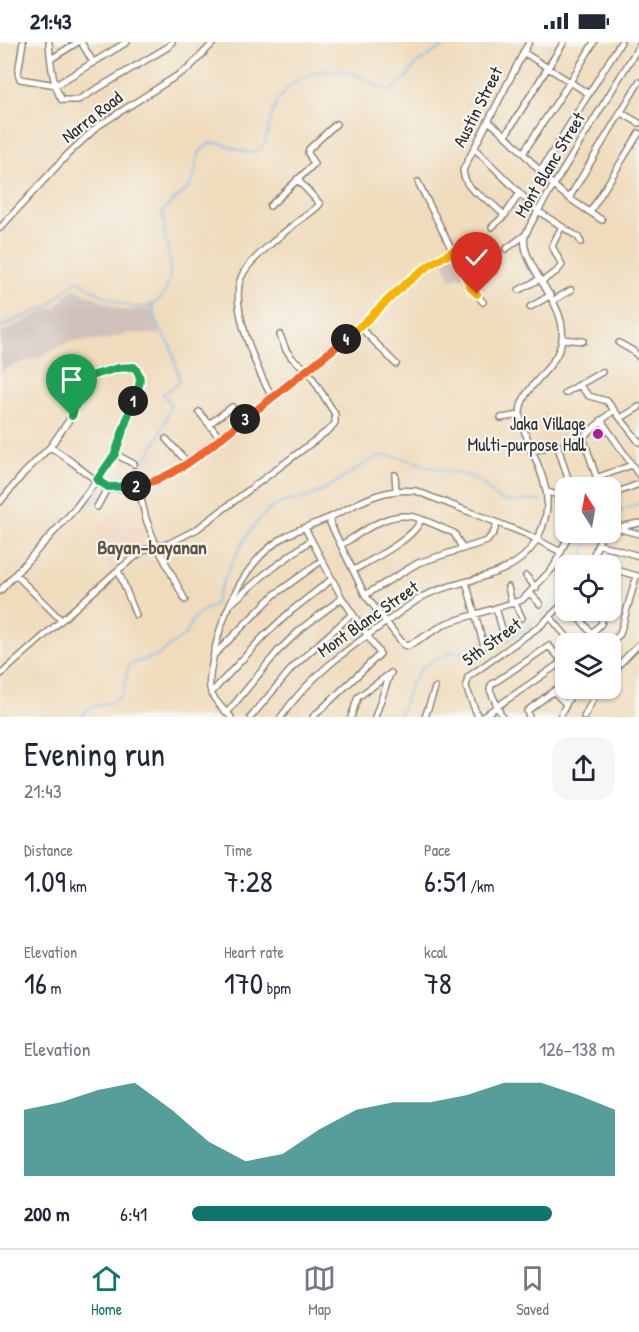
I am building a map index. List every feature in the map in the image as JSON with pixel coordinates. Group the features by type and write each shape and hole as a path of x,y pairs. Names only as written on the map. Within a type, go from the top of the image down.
{"street":[{"path":"23,42 18,73 20,78 56,85 127,42"},
{"path":"49,42 56,85 62,100 78,100 168,44"},
{"path":"51,59 79,42 93,62"},
{"name":"Narra Road","path":"0,228 68,154 98,126 189,68 214,42"},
{"name":"Austin Street","path":"505,215 473,192 463,175 464,166 529,42"},
{"path":"505,136 564,42"},
{"path":"523,153 594,42"},
{"path":"540,172 621,42"},
{"name":"Mont Blanc Street","path":"562,339 562,327 552,297 527,256 525,235 639,46"},
{"path":"523,52 589,94"},
{"path":"569,198 639,82"},
{"path":"620,112 639,123"},
{"path":"488,121 523,153 553,186 602,219"},
{"path":"270,206 314,165 308,153 309,149 336,124"},
{"path":"590,212 639,133"},
{"path":"474,148 538,211 578,237 581,242"},
{"path":"273,399 258,372 249,349 238,290 245,270 290,228 320,204 297,179"},
{"path":"418,182 471,288 483,302"},
{"path":"492,227 505,215 520,192"},
{"path":"519,290 556,272 562,265 552,246 561,228"},
{"path":"506,249 525,235"},
{"path":"50,447 103,485 138,486 162,478 188,462 273,399 360,327 413,278 432,263 453,251"},
{"path":"530,307 571,290"},
{"path":"360,327 396,364"},
{"path":"0,675 118,570 144,550 168,544 197,529 335,423 335,414 308,371 292,358 280,335"},
{"path":"501,418 520,415 524,398 551,366 562,339 583,341"},
{"path":"620,343 639,357"},
{"path":"0,502 50,447 72,416 84,378 118,368 134,367 141,379 97,507"},
{"path":"565,393 602,372"},
{"path":"579,385 589,396 607,401 639,442"},
{"path":"209,424 232,407"},
{"path":"621,418 639,407"},
{"path":"596,477 584,437 614,410"},
{"path":"199,412 220,438"},
{"name":"Mont Blanc Street","path":"281,717 326,666 366,635 425,596 496,572 512,565 529,551 537,539 547,511 547,492 520,415"},
{"path":"601,420 639,475"},
{"path":"166,439 188,462"},
{"path":"532,452 557,444 568,477"},
{"path":"115,454 134,464"},
{"path":"599,477 632,465"},
{"path":"395,475 396,489"},
{"path":"621,491 639,484"},
{"path":"0,591 74,510 103,485"},
{"path":"138,486 146,519 157,546 185,600"},
{"path":"342,598 302,628 278,651 229,715 211,693 213,656 230,604 248,572 280,539 370,497 396,489 424,493 537,539 561,552"},
{"path":"547,492 555,494"},
{"path":"341,545 387,518 405,516 421,519 454,533 462,548"},
{"path":"331,517 331,526 365,595 404,645 408,646 447,623 514,604 536,588 553,568 565,543"},
{"path":"354,570 411,535 419,526 421,519"},
{"path":"365,595 418,562 487,541 497,523"},
{"path":"621,528 639,523"},
{"path":"305,528 342,598 380,654 323,705 313,717"},
{"path":"621,530 639,534"},
{"path":"230,604 265,574 311,540"},
{"path":"594,555 598,544 639,556"},
{"path":"213,656 274,595 321,561"},
{"path":"118,570 136,615"},
{"path":"620,633 638,576 621,571"},
{"path":"15,574 61,620"},
{"path":"526,576 536,588"},
{"path":"211,693 264,636 291,611 332,579"},
{"path":"466,582 484,646"},
{"path":"508,587 522,618"},
{"path":"530,592 540,604"},
{"path":"496,608 503,632"},
{"name":"5th Street","path":"480,717 466,687 468,677 555,612"},
{"path":"251,717 293,667 352,614"},
{"path":"550,617 564,633"},
{"path":"582,621 592,633 602,621"},
{"path":"621,664 639,644"},
{"path":"502,717 490,685 549,645 555,652"},
{"path":"480,717 555,668"},
{"path":"351,717 358,697 391,673 375,717"},
{"path":"425,717 435,688"},
{"path":"529,717 526,711 555,691 566,704"},
{"path":"560,717 568,699"},
{"path":"584,717 593,699"}],"shaded area":[{"path":"452,254 464,276 451,280 442,259"},
{"path":"74,288 122,310 152,309 160,335 130,333 105,340 71,341 41,356 8,367 0,374 0,333 57,306"},
{"path":"114,512 125,527 144,521 150,536 141,539 146,547 111,573 94,548 104,541 97,528"}],"waterway":[{"path":"0,327 48,307 76,281 80,281 119,303 133,307 146,307 157,302 165,291 170,273 170,259 162,213 191,184 198,157 204,148 215,143 249,152 256,152 262,148 274,109 280,98 296,81 306,76 329,70 342,71 391,91 407,77 416,64 450,42"},
{"path":"105,483 114,477 130,473 144,462 160,433 171,405 163,394 180,382 171,346 159,328 151,305"},
{"path":"80,717 89,709 120,697 130,664 157,656 186,634 193,619 199,613 214,605 240,548 258,520 269,510 279,504 317,493 372,459 381,456 403,458 472,477 503,501 537,500 542,502"},
{"path":"86,508 96,499 102,487"},
{"path":"621,512 639,503"},
{"path":"582,555 588,543"},
{"path":"399,717 411,684 422,667 451,652 463,653 476,659 537,619 555,602"}],"place":[{"name":"Jaka Village Multi-purpose Hall","path":"598,434"}],"district":[{"name":"Bayan-bayanan","path":"152,547"}],"route":[{"path":"72,416 82,381 86,377 134,367 141,379 115,454 97,480 108,487 133,487 149,484 174,472 273,399 360,327 432,263 453,251 471,288 477,294"}]}
